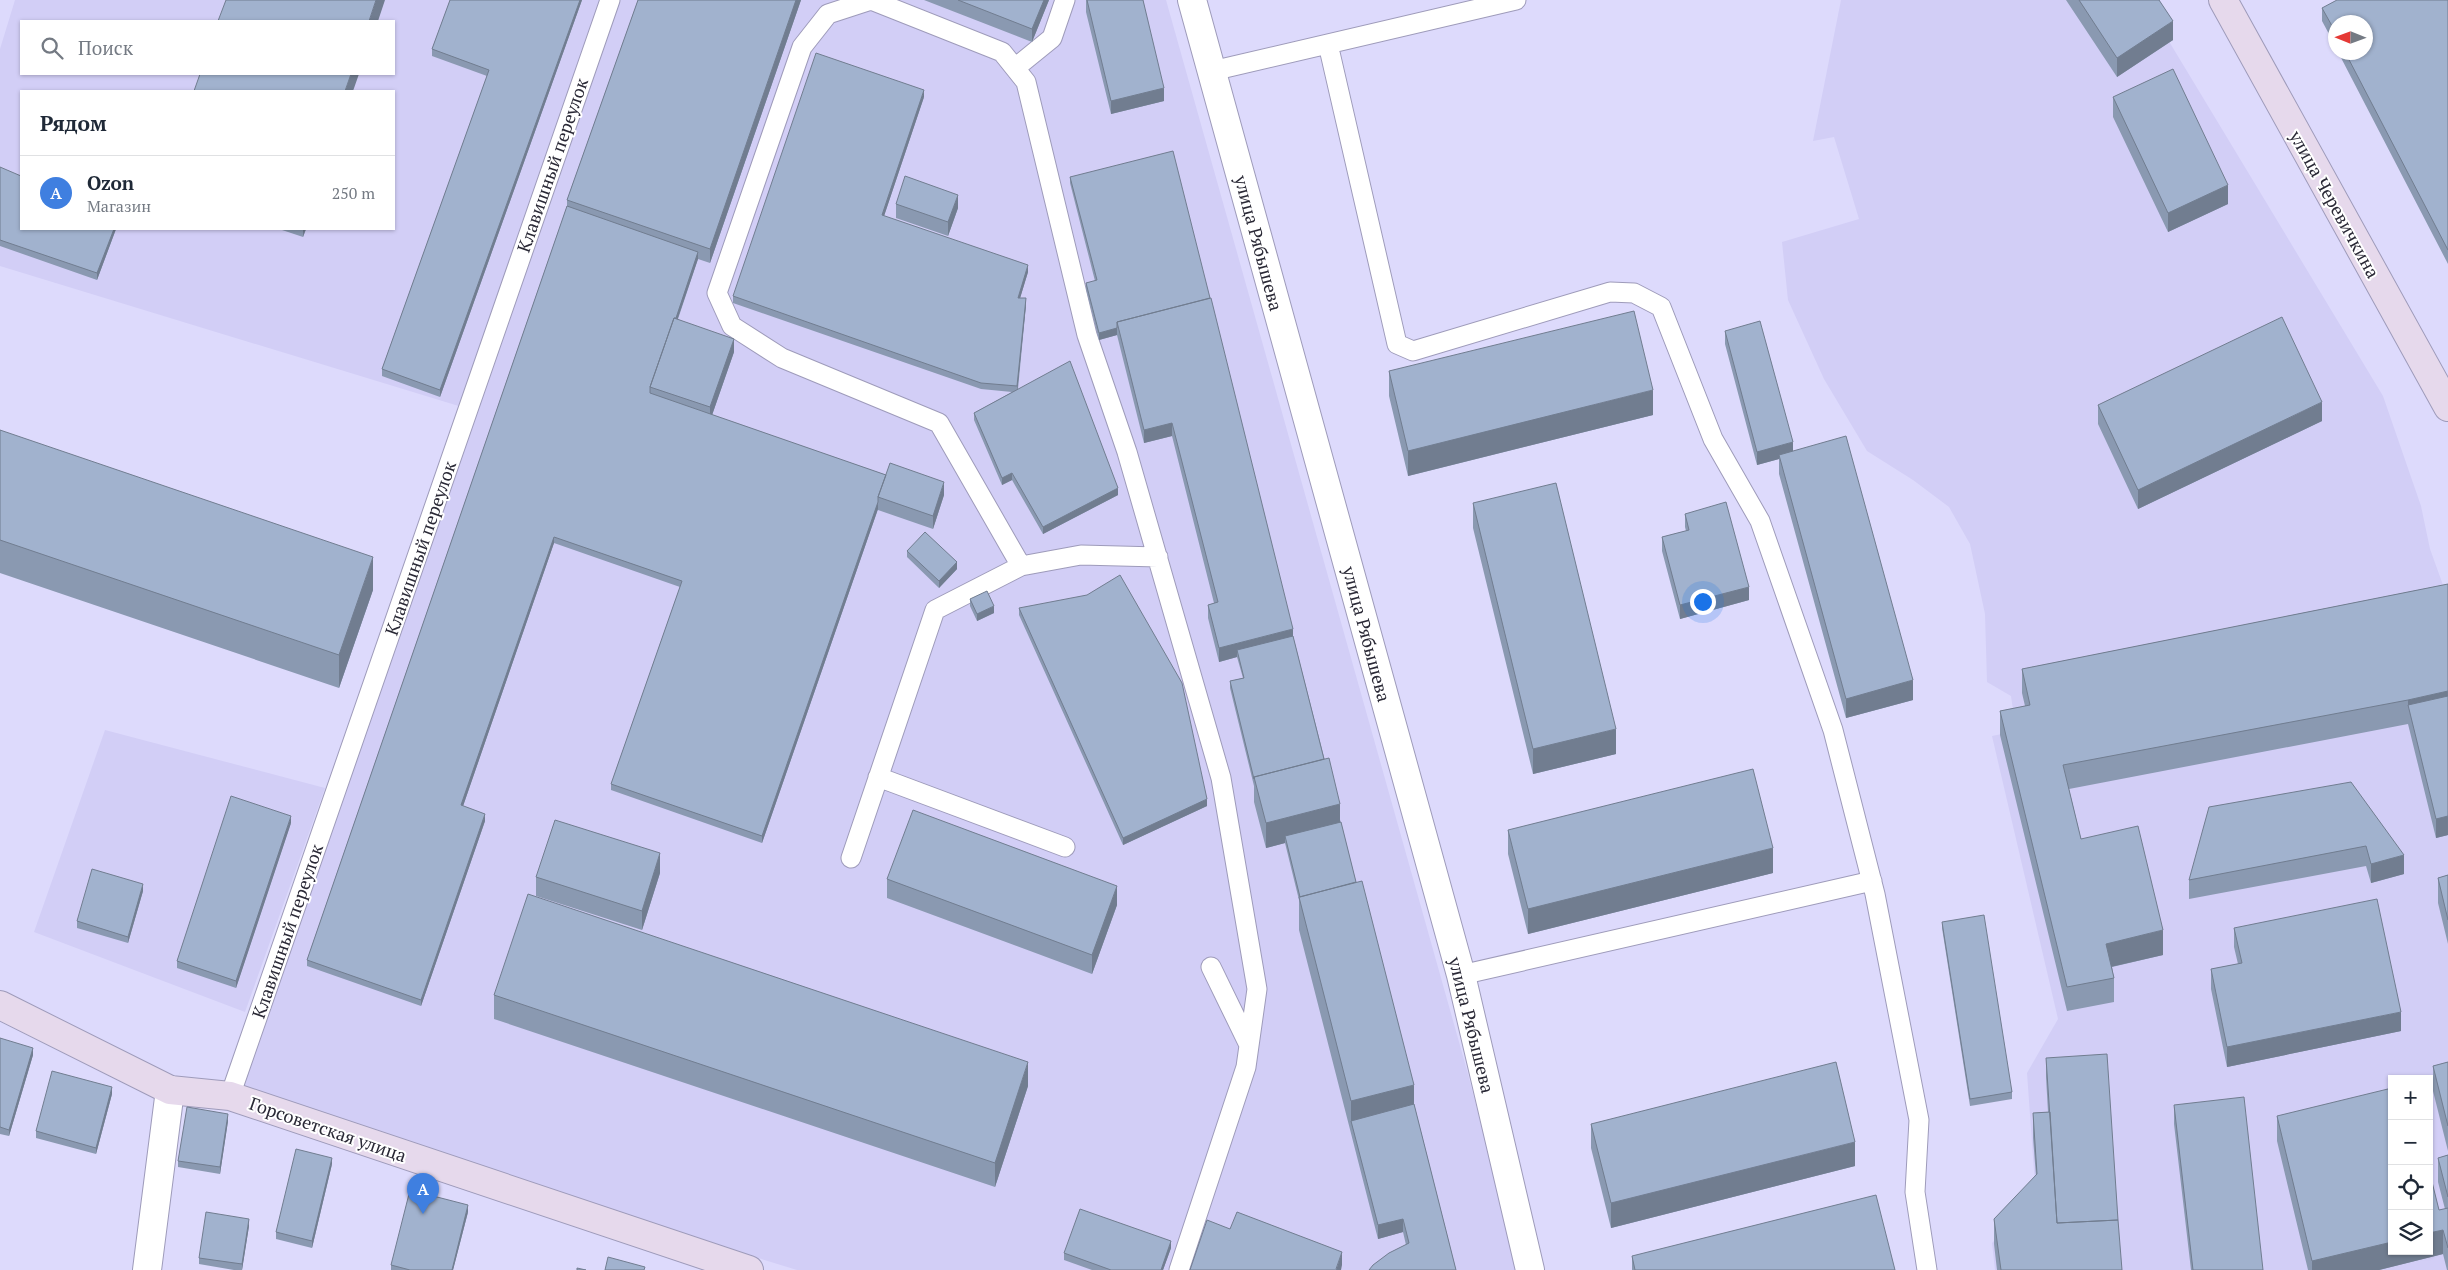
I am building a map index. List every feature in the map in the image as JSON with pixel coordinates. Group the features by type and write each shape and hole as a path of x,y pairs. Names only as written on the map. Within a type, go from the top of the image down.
{"street":[{"name":"улица Рябышева","path":"1192,0 1461,975 1530,1270"},
{"name":"улица Черевичкина","path":"2223,0 2448,408"},
{"name":"Горсоветская улица","path":"0,1005 170,1090 230,1096 749,1270"},
{"path":"147,1270 170,1090"}],"lane":[{"name":"Клавишный переулок","path":"230,1096 610,0"},
{"path":"1021,566 939,423 782,358 732,326 717,293 802,47 828,14 871,0 1002,52 1026,82 1087,335 1127,452 1221,778 1257,989 1246,1067 1179,1270"},
{"path":"1015,68 1052,38 1065,0"},
{"path":"1212,71 1516,0"},
{"path":"1328,44 1397,344 1413,351 1610,292 1634,294 1661,307 1713,439 1760,521 1833,730 1872,881 1919,1120 1915,1192 1927,1270"},
{"path":"851,858 935,610 1021,566 1081,555 1158,557"},
{"path":"878,777 1065,847"},
{"path":"1461,975 1872,881"},
{"path":"1211,967 1249,1045"}],"shaded area":[{"path":"15,0 608,0 462,407 0,266 0,49"},
{"path":"610,0 1166,0 1468,1074 1518,1270 797,1270 230,1096"},
{"path":"1841,0 2144,0 2383,396 2421,506 2430,549 2448,599 2448,1270 1995,1270 1992,1243 2036,1199 2027,1073 2058,1019 1992,736 2016,731 2011,696 1987,682 1985,614 1970,544 1949,507 1913,480 1867,451 1824,379 1788,300 1782,242 1859,219 1834,137 1813,141"},
{"path":"105,730 325,788 245,1012 34,932"}],"building":[{"path":"226,0 376,0 369,20 218,20"},
{"path":"450,0 580,0 440,390 382,369 489,70 432,49"},
{"path":"638,0 796,0 710,249 567,200"},
{"path":"958,0 1044,0 1032,29"},
{"path":"1087,0 1143,0 1164,88 1111,101"},
{"path":"2079,0 2159,0 2173,21 2117,58"},
{"path":"2337,0 2448,0 2448,250 2349,60 2373,60 2373,15 2328,15 2328,19 2322,8"},
{"path":"816,53 924,90 882,215 1028,265 1018,298 1026,298 1017,386 981,383 733,296"},
{"path":"2173,69 2228,185 2168,213 2113,97"},
{"path":"200,75 351,75 345,90 194,90"},
{"path":"1173,151 1210,298 1117,322 1117,328 1099,333 1086,283 1097,280 1070,177"},
{"path":"0,167 20,176 20,230 114,230 97,273 0,240"},
{"path":"905,176 958,195 948,222 896,204"},
{"path":"567,206 698,252 650,387 650,393 886,475 762,836 611,784 682,581 554,537 461,805 485,814 421,1000 307,960"},
{"path":"1211,298 1293,629 1219,648 1208,605 1218,602 1172,423 1144,430 1117,322"},
{"path":"1634,311 1653,390 1408,451 1389,371"},
{"path":"2282,317 2322,402 2138,490 2098,405"},
{"path":"674,318 734,339 710,407 650,387"},
{"path":"1760,321 1793,442 1757,452 1725,331"},
{"path":"1070,361 1118,488 1043,527 1012,473 1002,478 974,413"},
{"path":"0,430 373,557 339,655 0,540"},
{"path":"1846,436 1913,680 1846,699 1779,455"},
{"path":"890,463 944,482 933,516 878,497"},
{"path":"1556,483 1616,729 1533,749 1473,503"},
{"path":"1726,502 1749,587 1680,605 1662,537 1689,530 1685,514"},
{"path":"925,532 957,562 939,581 907,551"},
{"path":"1120,575 1182,683 1207,799 1123,838 1019,608 1087,595"},
{"path":"2448,584 2448,691 2063,765 2081,839 2138,826 2163,930 2106,944 2114,978 2067,987 2000,711 2030,705 2022,669"},
{"path":"987,591 994,606 977,614 970,599"},
{"path":"1293,636 1324,759 1254,777 1254,779 1230,681 1244,678 1237,650"},
{"path":"2448,696 2448,816 2436,819 2408,705"},
{"path":"1329,758 1340,804 1266,823 1254,777"},
{"path":"1753,769 1773,848 1528,909 1508,830"},
{"path":"2351,782 2404,855 2371,864 2366,846 2189,880 2209,807"},
{"path":"231,796 291,816 236,981 177,961"},
{"path":"913,810 1117,886 1092,955 887,879"},
{"path":"555,820 660,853 642,911 536,877"},
{"path":"1341,822 1356,882 1300,897 1285,836"},
{"path":"92,869 143,884 128,937 77,921"},
{"path":"2448,875 2448,920 2438,878"},
{"path":"1362,881 1414,1085 1351,1101 1299,897"},
{"path":"528,894 1028,1062 995,1163 494,995"},
{"path":"2377,899 2401,1012 2227,1047 2211,969 2242,963 2234,928"},
{"path":"1984,915 2012,1092 1970,1099 1942,922"},
{"path":"0,1038 33,1048 9,1130 0,1127"},
{"path":"2107,1054 2118,1220 2057,1223 2046,1058"},
{"path":"1836,1062 1855,1142 1611,1203 1591,1124"},
{"path":"2448,1062 2448,1126 2433,1066"},
{"path":"52,1071 112,1087 96,1148 36,1131"},
{"path":"2388,1089 2388,1243 2312,1261 2277,1116"},
{"path":"2244,1097 2263,1270 2193,1270 2174,1105"},
{"path":"1414,1104 1456,1270 1369,1270 1389,1253 1409,1243 1403,1219 1378,1225 1351,1121"},
{"path":"187,1107 228,1114 220,1167 178,1161"},
{"path":"2050,1112 2057,1223 2118,1220 2122,1270 2001,1270 1994,1219 2037,1174 2033,1113"},
{"path":"296,1149 332,1158 312,1241 276,1232"},
{"path":"2448,1155 2448,1197 2438,1158"},
{"path":"2433,1186 2439,1210 2448,1208 2448,1248 2443,1230 2433,1232"},
{"path":"410,1190 468,1205 452,1270 410,1270 391,1265"},
{"path":"1876,1195 1895,1270 1635,1270 1632,1256"},
{"path":"1080,1209 1171,1241 1161,1270 1111,1270 1064,1253"},
{"path":"206,1212 249,1219 242,1264 199,1258"},
{"path":"1237,1212 1342,1252 1336,1269 1338,1270 1190,1270 1207,1220 1230,1229"},
{"path":"608,1257 645,1267 644,1270 605,1270"}],"place":[{"name":"Ozon","path":"423,1214"}]}
